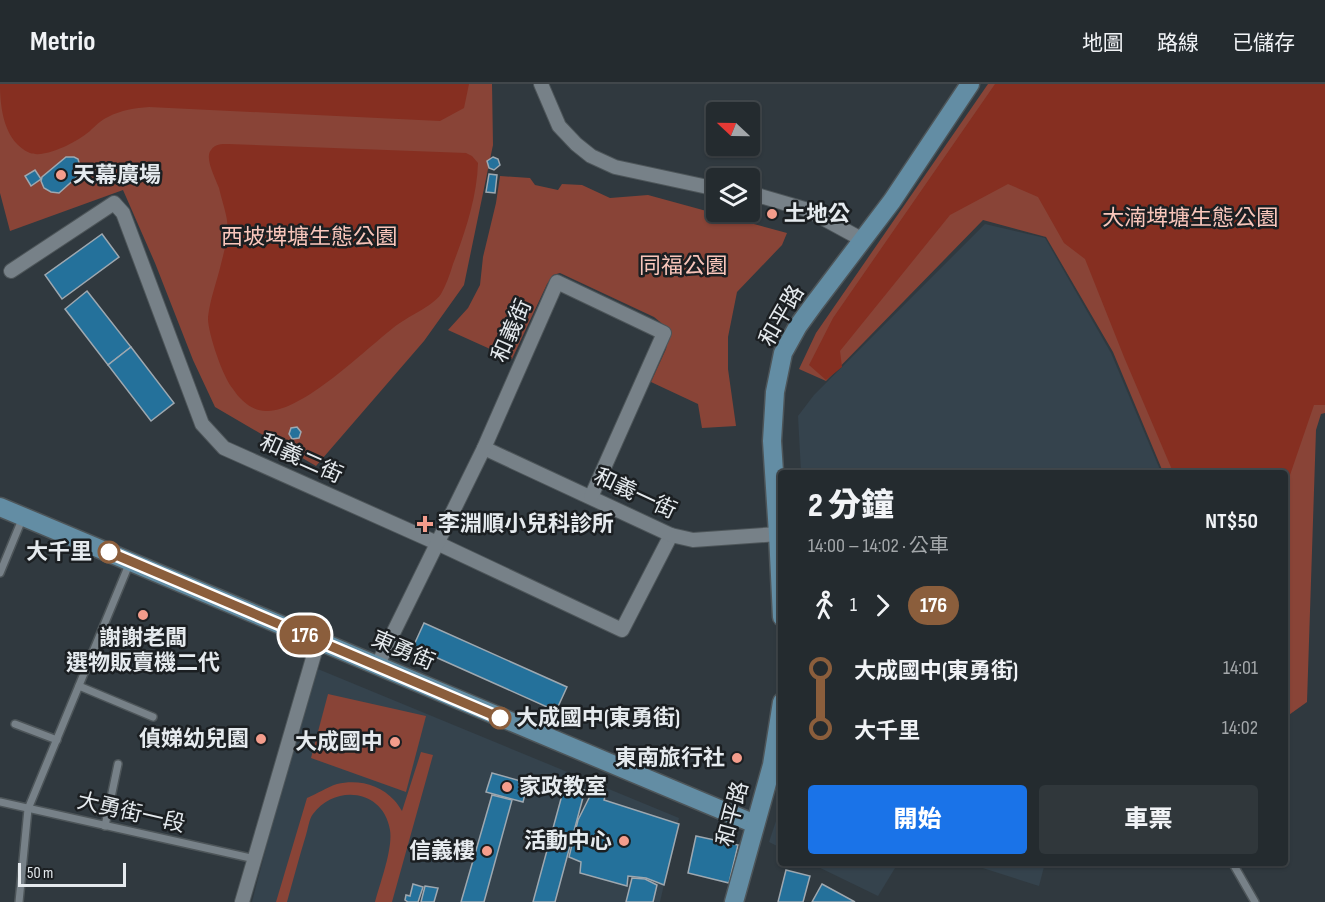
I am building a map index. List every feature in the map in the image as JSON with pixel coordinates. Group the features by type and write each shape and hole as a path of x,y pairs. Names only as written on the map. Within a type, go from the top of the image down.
{"street":[{"path":"541,84 559,126 591,156 615,167 706,187"},
{"name":"和平路","path":"778,534 772,441 776,392 783,353 798,326 892,201 970,84"},
{"path":"760,196 808,210 863,240"},
{"name":"和義二街","path":"11,271 114,203 123,213 202,424 224,448 437,543 622,630 670,535"},
{"name":"和義街","path":"377,666 484,448 557,282 664,333 591,497"},
{"name":"和義一街","path":"484,448 670,535 693,540 778,534"},
{"name":"東勇街","path":"0,507 755,825"},
{"path":"242,902 318,641"},
{"name":"和平路","path":"734,902 772,765 778,727"}],"lane":[{"path":"0,573 23,517"},
{"path":"19,902 28,808 130,561"},
{"path":"79,686 153,717"},
{"path":"15,724 57,740"},
{"path":"105,826 118,764"},
{"name":"大勇街一段","path":"0,802 255,859"},
{"path":"1234,866 1256,902"}],"shaded area":[{"path":"0,84 469,84 464,108 440,121 144,107 128,110 103,120 66,146 43,154 34,154 21,148 9,133 1,103"},
{"name":"大湳埤塘生態公園","path":"995,84 1325,84 1325,405 1314,405 1290,475 1288,505 1288,470 1172,470 1085,259 1064,243 1038,197 1008,184 950,215 840,351 842,367 826,380 809,365 833,318"},
{"path":"216,145 466,153 478,163 470,215 449,276 437,299 398,324 314,391 280,409 261,411 239,397 229,383 216,354 208,324 209,310 227,240 226,215 209,154"},
{"path":"985,224 1045,238 1111,353 1160,470 801,470 798,416 814,395"},
{"name":"大成國中","path":"313,667 679,818 660,902 252,902"},
{"path":"778,815 778,846 769,842"},
{"path":"816,866 896,866 878,896"},
{"path":"976,866 1044,866 1039,886"}],"green space":[{"name":"西坡埤塘生態公園","path":"0,84 492,84 493,145 464,285 424,341 316,466 215,407 193,360 123,190 10,231 0,193"},
{"name":"大湳埤塘生態公園","path":"988,84 1325,84 1325,413 1321,414 1316,430 1307,702 1288,716 1288,470 1162,470 1113,352 1046,237 983,220 826,381 799,369 816,333"},
{"name":"同福公園","path":"500,176 530,178 535,185 558,190 562,184 582,185 610,198 648,195 706,211 706,222 747,222 787,233 782,245 737,292 728,337 728,369 736,426 702,428 698,404 651,382 666,349 670,330 654,317 560,273 553,275 547,284 512,359 448,330 468,308 480,285 483,257"},
{"path":"328,694 426,716 406,792 311,758"},
{"path":"421,752 433,755 392,902 375,902 390,847 390,830 386,817 379,806 369,799 358,795 346,795 323,804 312,816 287,902 276,902 307,798 337,784 352,782 368,784 382,790 402,811"}],"building":[{"name":"天幕廣場","path":"66,157 78,159 80,173 59,193 51,192 44,188 42,177"},
{"path":"493,157 498,159 500,165 494,170 489,168 487,161"},
{"path":"35,170 41,179 31,186 25,176"},
{"path":"489,174 497,175 495,193 486,192"},
{"path":"102,234 119,257 62,299 45,275"},
{"path":"87,291 131,347 108,365 65,309"},
{"path":"131,347 174,403 151,421 108,365"},
{"path":"297,427 301,432 299,438 292,439 289,434 291,428"},
{"path":"424,623 567,687 556,711 413,647"},
{"name":"家政教室","path":"492,773 528,783 523,802 486,792"},
{"path":"565,784 585,790 555,902 533,902"},
{"name":"活動中心","path":"593,790 606,793 604,800 679,824 664,885 646,878 628,876 627,886 580,873 581,862 569,857 578,820"},
{"name":"信義樓","path":"492,795 512,800 484,902 461,902"},
{"path":"696,836 738,845 729,883 688,873"},
{"path":"786,870 810,876 803,902 778,902"},
{"path":"632,878 645,879 657,885 653,902 626,902"},
{"path":"413,884 423,887 418,902 408,902 405,900 406,895 410,896"},
{"path":"822,884 855,902 812,902"},
{"path":"425,886 438,888 434,902 421,902"}],"bus line":[{"name":"176","path":"109,552 500,718"}],"place":[{"name":"天幕廣場","path":"61,175"},
{"name":"土地公","path":"772,214"},
{"name":"李淵順小兒科診所","path":"425,524"},
{"name":"大千里","path":"109,552"},
{"name":"謝謝老闆 選物販賣機二代","path":"143,615"},
{"name":"大成國中(東勇街)","path":"500,718"},
{"name":"偵娣幼兒園","path":"261,739"},
{"name":"大成國中","path":"395,742"},
{"name":"東南旅行社","path":"737,758"},
{"name":"家政教室","path":"507,787"},
{"name":"活動中心","path":"624,841"},
{"name":"信義樓","path":"487,851"}]}
